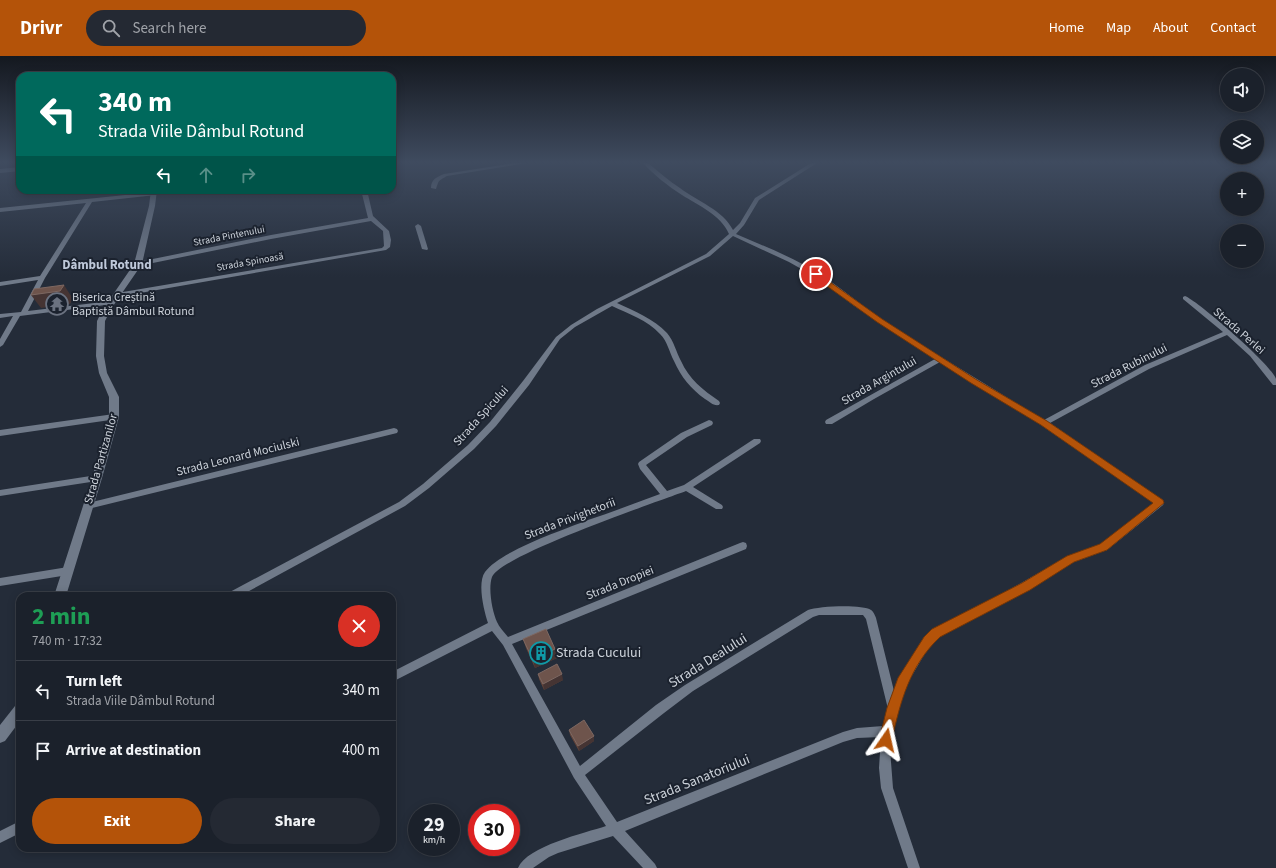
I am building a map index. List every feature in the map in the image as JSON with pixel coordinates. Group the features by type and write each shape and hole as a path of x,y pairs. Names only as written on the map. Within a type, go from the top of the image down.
{"street":[{"path":"0,210 82,201"},
{"path":"0,345 21,314 89,201"},
{"name":"Strada Partizanilor","path":"61,592 114,418 114,397 103,373 100,356 102,321 111,303 138,264 152,201"},
{"path":"366,201 371,219"},
{"path":"693,201 728,226 732,234 823,278 855,304 940,359 1044,423 1160,503 1104,547 1070,559 1026,586 936,633 928,640 902,682 886,731 884,768 887,788 914,868"},
{"name":"Strada Spicului","path":"238,592 396,508 426,486 471,447 493,424 526,383 558,338 573,326 708,255 732,234 745,220 756,201"},
{"name":"Strada Spinoasă","path":"117,295 386,248 388,236 387,230 371,219"},
{"name":"Strada Pintenului","path":"138,264 271,237 371,219"},
{"path":"418,226 425,249"},
{"path":"0,284 42,278"},
{"name":"Strada Perlei","path":"1185,298 1252,354 1276,383"},
{"path":"0,316 111,303"},
{"path":"613,304 634,314 662,332 670,343 685,377 692,387 716,403"},
{"name":"Strada Rubinului","path":"1044,423 1133,376 1147,367 1226,333"},
{"name":"Strada Argintului","path":"829,422 940,359"},
{"path":"0,433 114,418"},
{"path":"666,495 642,464 684,435 709,423"},
{"name":"Strada Leonard Mociulski","path":"88,506 394,431"},
{"name":"Strada Privighetorii","path":"493,625 488,608 486,583 488,575 497,565 526,549 687,487 757,441"},
{"path":"0,493 97,478"},
{"path":"687,487 719,507"},
{"name":"Strada Dropiei","path":"506,642 743,546"},
{"path":"0,582 68,571"},
{"name":"Strada Dealului","path":"578,774 660,708 689,688 764,644 811,613 819,611 863,611 868,613 871,618 893,708"},
{"path":"396,675 493,625 506,642 578,774 615,829 651,868"},
{"path":"0,722 16,715"},
{"path":"0,736 16,716"},
{"name":"Strada Sanatoriului","path":"524,868 543,853 565,844 615,829 844,737 857,733 886,731"},
{"path":"0,837 16,829"}],"building":[{"path":"64,285 60,291 31,295 34,289"},
{"path":"546,629 555,649 533,660 523,639"},
{"path":"557,664 562,674 543,684 538,674"},
{"path":"584,720 594,736 578,746 569,730"}],"place":[{"name":"Biserica Creștină Baptistă Dâmbul Rotund","path":"57,304"},
{"name":"Strada Cucului","path":"541,653"}],"district":[{"name":"Dâmbul Rotund","path":"107,265"}],"route":[{"path":"816,274 855,304 974,382 1014,404 1044,423 1160,503 1104,547 1070,559 979,612 936,633 928,640 902,682 886,731 886,740"}]}
